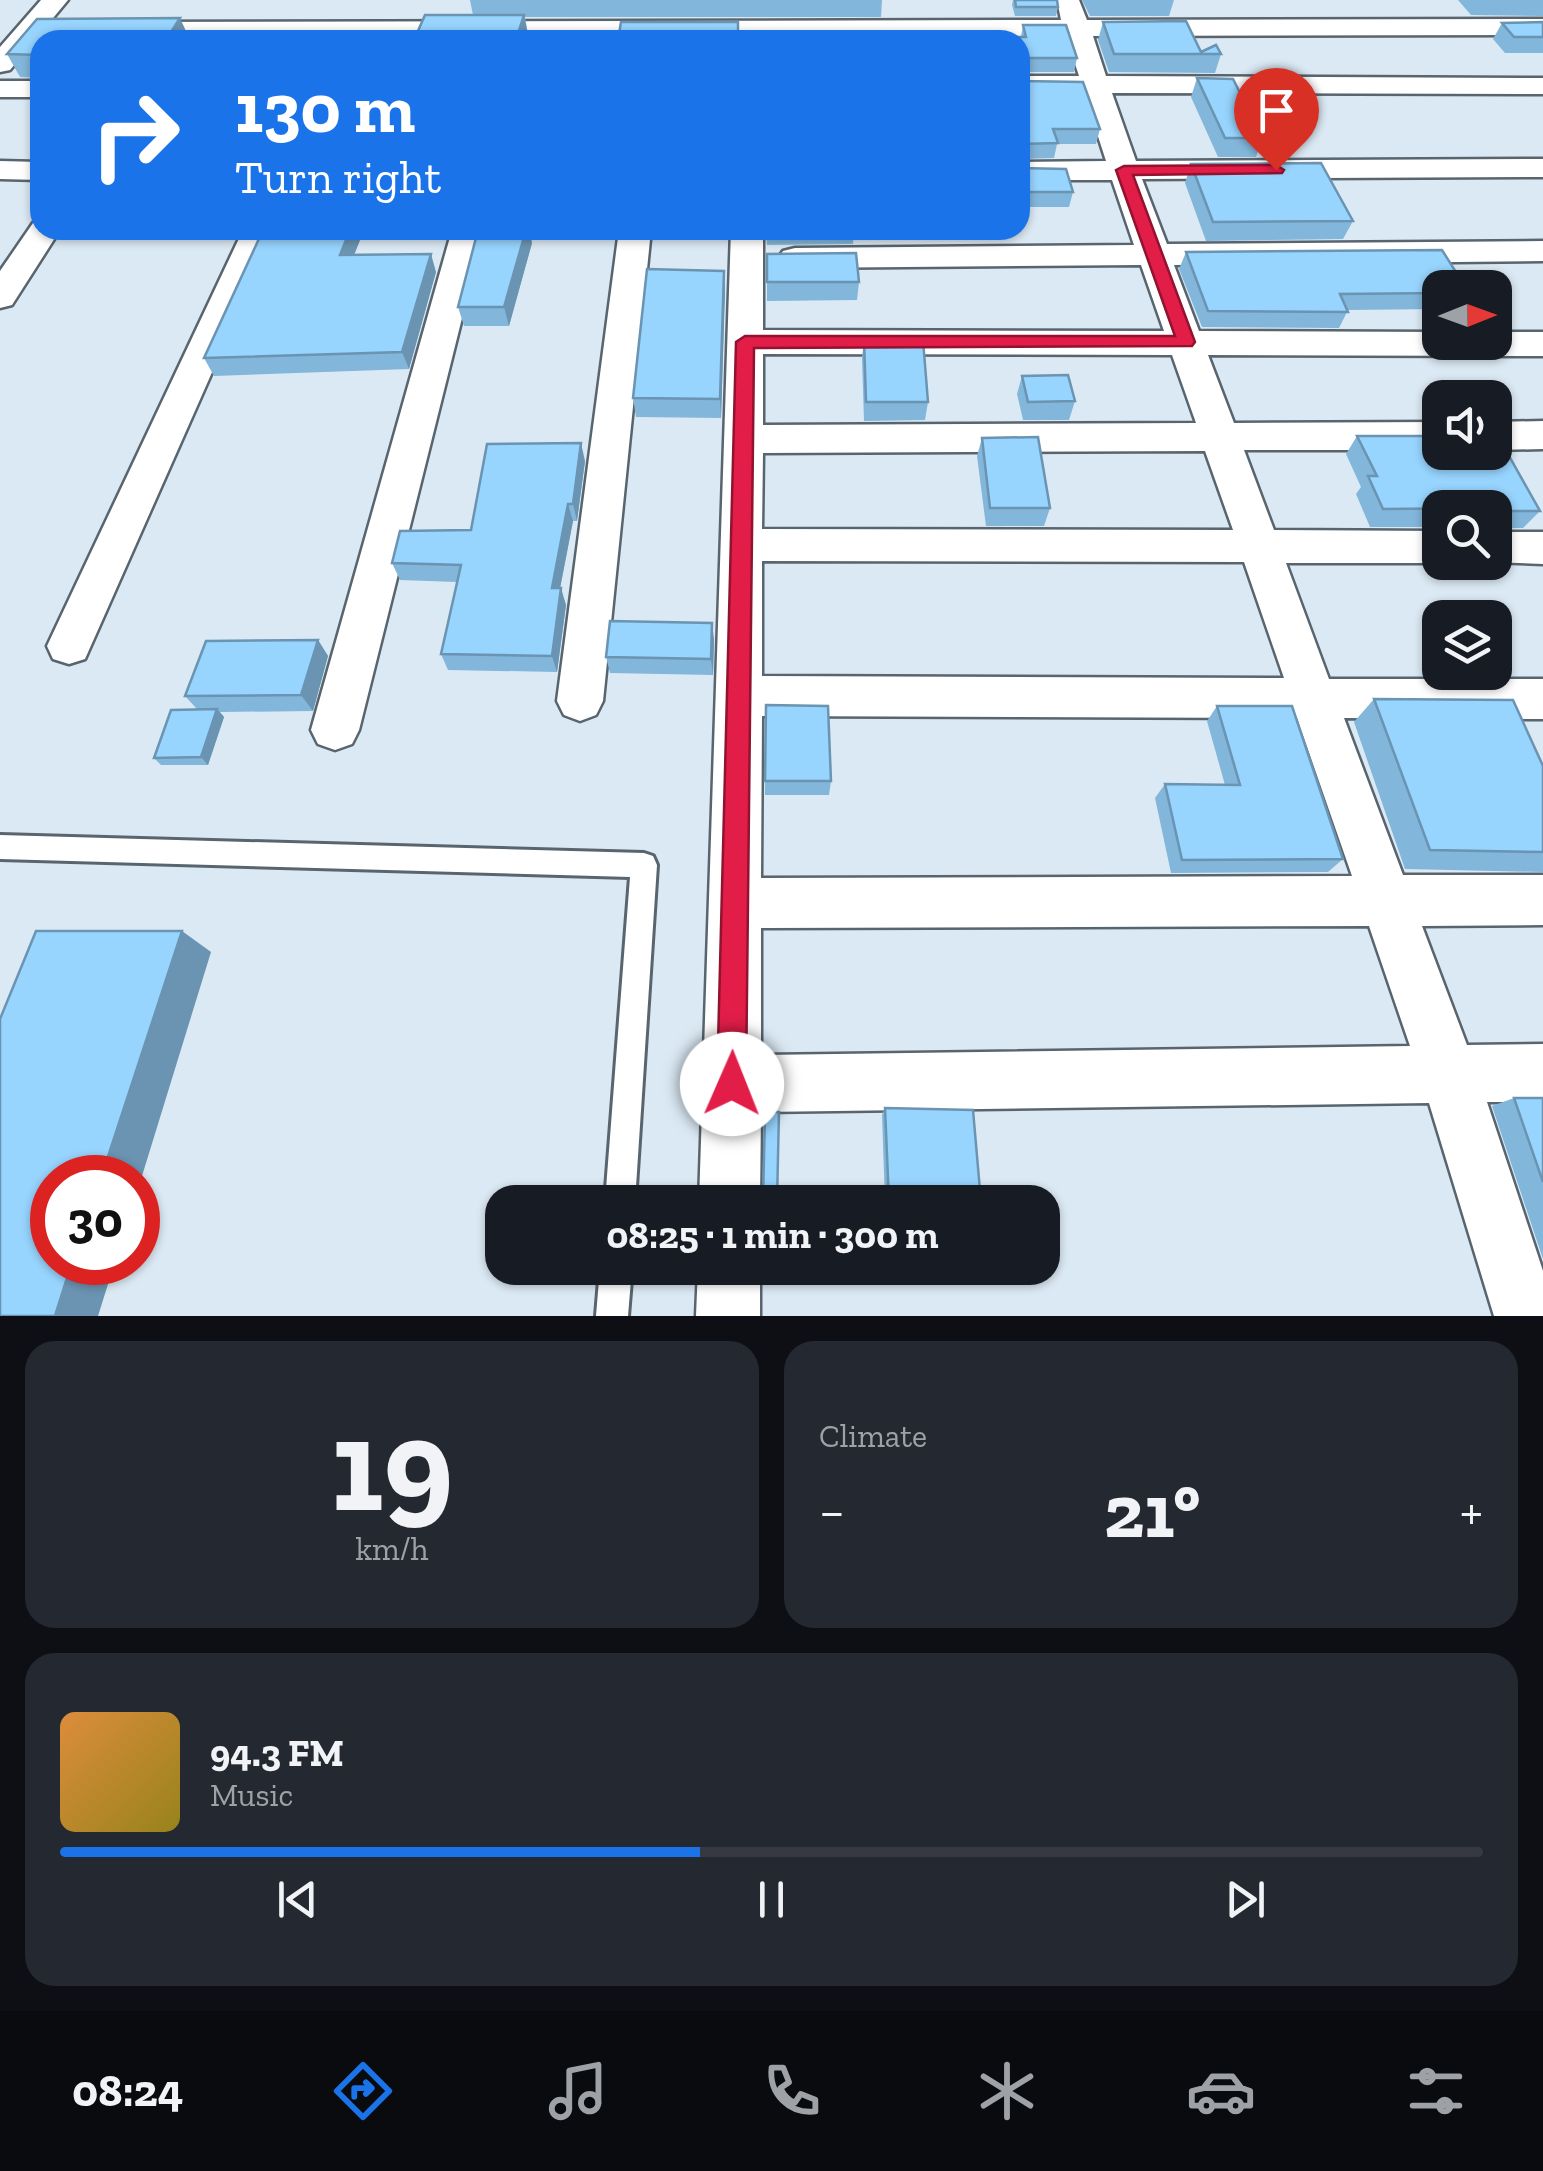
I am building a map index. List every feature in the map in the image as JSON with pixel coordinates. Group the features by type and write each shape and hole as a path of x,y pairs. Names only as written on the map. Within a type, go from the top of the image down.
{"street":[{"path":"0,64 55,0"},
{"path":"1455,0 1475,27 1538,93"},
{"path":"1073,13 1153,252 1448,1072 1526,1316"},
{"path":"106,30 751,22 1073,13 1543,27"},
{"path":"28,30 67,30"},
{"path":"1030,84 1538,93"},
{"path":"0,90 30,89"},
{"path":"1030,171 1543,168"},
{"path":"1,172 30,171"},
{"path":"0,297 37,240"},
{"path":"68,646 254,240"},
{"path":"335,730 465,240"},
{"path":"580,701 634,240"},
{"path":"730,1185 747,244 1153,252 1543,251"},
{"path":"745,342 1543,344"},
{"path":"1512,436 1543,435"},
{"path":"743,439 1422,436"},
{"path":"742,545 1422,547"},
{"path":"1512,548 1543,548"},
{"path":"738,696 1543,700"},
{"path":"735,903 1543,900"},
{"path":"732,1084 1543,1073"},
{"path":"728,1316 729,1285"}],"lane":[{"path":"0,847 644,864 621,1185"},
{"path":"612,1316 615,1285"}],"building":[{"path":"1015,0 1057,0 1058,7 1016,7"},
{"path":"425,15 524,15 519,30 418,30"},
{"path":"180,18 172,30 30,30 30,55 7,54 37,19"},
{"path":"1186,21 1201,52 1216,45 1221,54 1114,54 1103,22"},
{"path":"621,22 738,22 738,30 620,30"},
{"path":"1543,22 1543,37 1514,37 1502,23"},
{"path":"1023,25 1066,25 1077,58 1030,58 1030,30 1024,30"},
{"path":"1197,78 1233,79 1263,138 1225,138"},
{"path":"1030,81 1083,82 1100,129 1053,129 1058,143 1030,144"},
{"path":"1321,163 1353,221 1213,222 1191,164"},
{"path":"1030,168 1066,169 1073,192 1030,192"},
{"path":"258,240 346,240 340,255 431,254 402,352 204,358"},
{"path":"475,240 523,240 504,307 458,307"},
{"path":"1442,250 1455,270 1422,270 1422,293 1340,294 1348,312 1208,311 1186,252"},
{"path":"856,253 859,282 767,282 767,254"},
{"path":"647,269 724,271 720,399 633,398"},
{"path":"864,339 923,340 928,402 866,402"},
{"path":"1068,375 1075,401 1028,402 1022,376"},
{"path":"1357,436 1422,436 1422,470 1512,470 1512,461 1540,511 1512,511 1512,490 1422,490 1422,509 1383,509 1368,476 1377,476"},
{"path":"1038,437 1050,508 990,508 982,438"},
{"path":"581,443 573,504 568,504 552,588 561,588 552,656 441,654 461,565 392,563 400,531 471,530 487,444"},
{"path":"610,621 712,623 711,659 606,657"},
{"path":"318,640 301,695 185,696 206,641"},
{"path":"1374,699 1513,700 1543,766 1543,852 1430,850"},
{"path":"766,705 828,706 831,781 765,781"},
{"path":"1217,706 1292,706 1343,859 1182,860 1165,784 1240,785"},
{"path":"217,709 201,757 154,758 171,710"},
{"path":"36,931 182,931 109,1155 30,1155 30,1285 65,1285 55,1316 0,1316 0,1019"},
{"path":"1514,1098 1543,1098 1543,1182"},
{"path":"885,1108 973,1110 980,1185 888,1185"},
{"path":"765,1112 779,1112 777,1185 763,1185"}],"route":[{"path":"732,1084 745,342 1186,342 1124,170 1276,170"}]}
